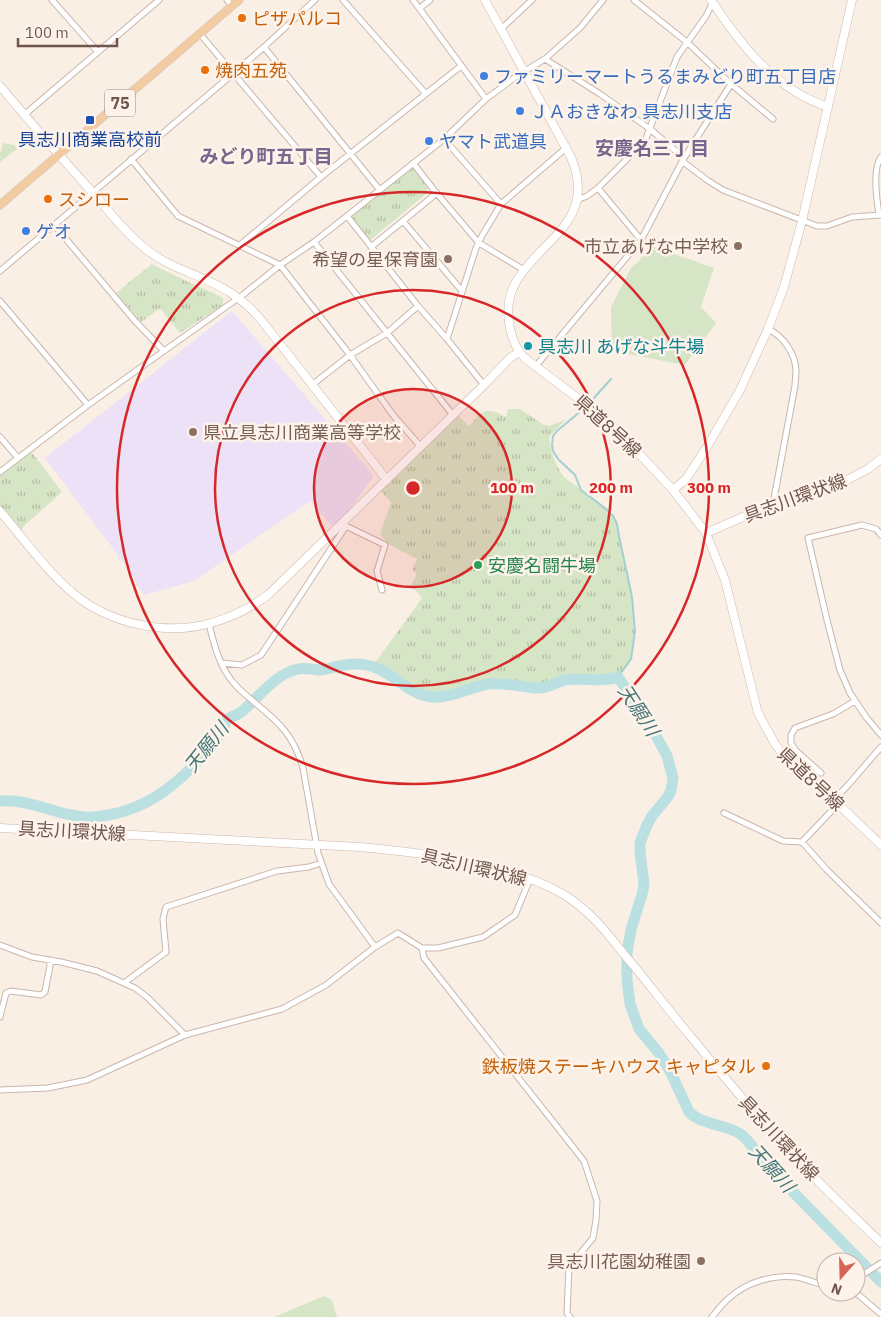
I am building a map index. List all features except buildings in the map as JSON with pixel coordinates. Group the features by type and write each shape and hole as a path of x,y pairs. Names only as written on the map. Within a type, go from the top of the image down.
{"main road":[{"name":"75","path":"0,205 200,34 229,3 239,0"},
{"name":"県道8号線","path":"485,0 566,148 574,165 577,183 577,200 573,212 564,227 524,270 512,290 508,312 510,332 519,352 535,367 616,429 673,490 706,533 725,580 758,713 775,744 798,772 836,802 881,845"},
{"path":"673,490 686,479 740,390 768,329 784,287 802,221 852,0"},
{"path":"713,1 742,45 784,85 802,96 828,107"},
{"path":"0,86 133,238 156,257 174,267 220,286 238,298 256,314 386,480"},
{"path":"0,511 61,582 74,594 96,609 132,624 145,626 174,628 209,624 250,608 269,594 344,524 510,358 519,352"},
{"name":"具志川環状線","path":"706,533 773,504 847,480 881,460"},
{"name":"具志川環状線","path":"0,828 316,844 396,850 482,866 530,879 562,894 597,921 751,1109 792,1154 881,1243"}],"street":[{"path":"52,0 98,52"},
{"path":"24,115 159,0"},
{"path":"0,271 234,74 315,0"},
{"path":"343,0 426,94"},
{"path":"413,0 486,99"},
{"path":"420,8 430,0"},
{"path":"501,29 532,0"},
{"path":"0,472 163,350 314,242 444,139 486,99 545,59 580,28 603,0"},
{"path":"634,0 688,43 731,84 773,119"},
{"path":"577,200 598,188 645,141 677,57 688,43 713,1"},
{"path":"200,34 321,177"},
{"path":"264,47 379,189"},
{"path":"545,59 600,94 650,130 707,180 723,190 817,226 827,226 852,217 880,215 876,196 877,163 881,157"},
{"path":"240,245 321,177 461,66"},
{"path":"535,367 641,240 683,160 731,84"},
{"path":"444,139 501,204"},
{"path":"447,339 479,243 501,204 566,148"},
{"path":"132,159 178,216 280,265 350,355 393,416 420,447"},
{"path":"414,162 479,243 524,270"},
{"path":"598,188 641,240"},
{"path":"371,247 437,193"},
{"path":"347,216 418,306 484,385"},
{"path":"403,221 462,291"},
{"path":"55,226 135,321 163,350"},
{"path":"314,242 452,415"},
{"path":"0,301 88,405"},
{"path":"312,385 350,355 387,333 418,306"},
{"path":"768,329 784,339 796,368 795,386 773,504"},
{"path":"0,437 18,458"},
{"path":"221,663 242,665 261,655 344,524 385,545 377,571 382,590"},
{"path":"881,536 876,529 862,525 808,538 840,670 855,701 866,718 881,735"},
{"path":"209,624 221,663 232,681 278,722 292,739 303,768 316,844 329,884 375,947"},
{"path":"821,773 796,751 790,743 791,734 795,728 833,714 855,701"},
{"path":"802,842 881,747"},
{"path":"724,813 783,841 802,842 827,870 881,923"},
{"path":"124,983 166,952 163,919 166,907 276,871 309,867 321,863"},
{"path":"0,1090 48,1088 87,1080 185,1035 282,1009 326,985 375,947 398,933 422,948 438,948 483,937 515,916 530,879"},
{"path":"0,945 32,957 97,971 135,988 147,997 185,1035"},
{"path":"422,948 424,958 584,1161 597,1201 596,1220 593,1238 569,1267 566,1313 570,1317"},
{"path":"0,1017 6,993 11,990 41,994 45,992 52,960"},
{"path":"866,1272 881,1263"},
{"path":"712,1317 722,1304 733,1295 746,1286 763,1280 778,1277 797,1277 816,1283"},
{"path":"866,1301 881,1314"}],"shaded area":[{"path":"232,311 374,476 335,529 310,501 194,581 144,595 121,559 45,458"}],"green space":[{"path":"3,143 14,145 17,149 0,162 0,152"},
{"path":"411,165 428,187 426,194 368,242 347,216"},
{"path":"654,247 714,268 701,307 716,323 685,365 612,351 611,307 631,268"},
{"path":"152,264 223,298 223,305 180,333 160,308 141,322 116,293"},
{"path":"508,409 520,409 544,425 549,426 565,420 549,437 552,453 558,468 564,477 605,508 613,516 617,524 632,597 635,631 631,659 618,677 609,680 564,680 551,687 538,688 507,683 485,685 433,697 412,691 372,667 422,598 411,585 417,574 412,569 417,559 388,544 380,534 391,502 379,489 455,412 469,426 485,411 496,412 506,417"},
{"path":"31,451 62,492 23,527 20,535 0,511 0,472"},
{"path":"324,1296 332,1300 337,1317 274,1317"}],"waterway":[{"path":"593,399 611,379"},
{"path":"582,410 557,431 553,436 552,445 558,459 575,475 581,490 605,508 613,516 617,524 632,597 635,631 631,659 618,677"},
{"name":"天願川","path":"0,801 22,802 64,814 89,817 109,815 136,807 160,794 182,777 219,736 227,719 241,712 281,676 298,669 322,670 354,664 369,666 379,669 424,696 432,697 445,696 488,684 541,688 565,680 605,680 618,677 653,730 667,756 673,778 671,791 652,816 640,843 644,883 631,930 627,953 627,980 630,1004 639,1029 659,1053 671,1073 689,1112 700,1120 733,1130 743,1136 762,1160 881,1282"}],"place":[{"name":"ピザパルコ","path":"242,18"},
{"name":"焼肉五苑","path":"205,70"},
{"name":"ファミリーマートうるまみどり町五丁目店","path":"484,76"},
{"name":"ＪＡおきなわ 具志川支店","path":"520,111"},
{"name":"具志川商業高校前","path":"90,120"},
{"name":"ヤマト武道具","path":"429,141"},
{"name":"スシロー","path":"48,199"},
{"name":"ゲオ","path":"26,231"},
{"name":"市立あげな中学校","path":"738,246"},
{"name":"希望の星保育園","path":"448,259"},
{"name":"具志川 あげな斗牛場","path":"528,346"},
{"name":"県立具志川商業高等学校","path":"193,432"},
{"name":"安慶名闘牛場","path":"478,565"},
{"name":"鉄板焼ステーキハウス キャピタル","path":"766,1066"},
{"name":"具志川花園幼稚園","path":"701,1261"}],"district":[{"name":"安慶名三丁目","path":"652,148"},
{"name":"みどり町五丁目","path":"266,156"}]}
